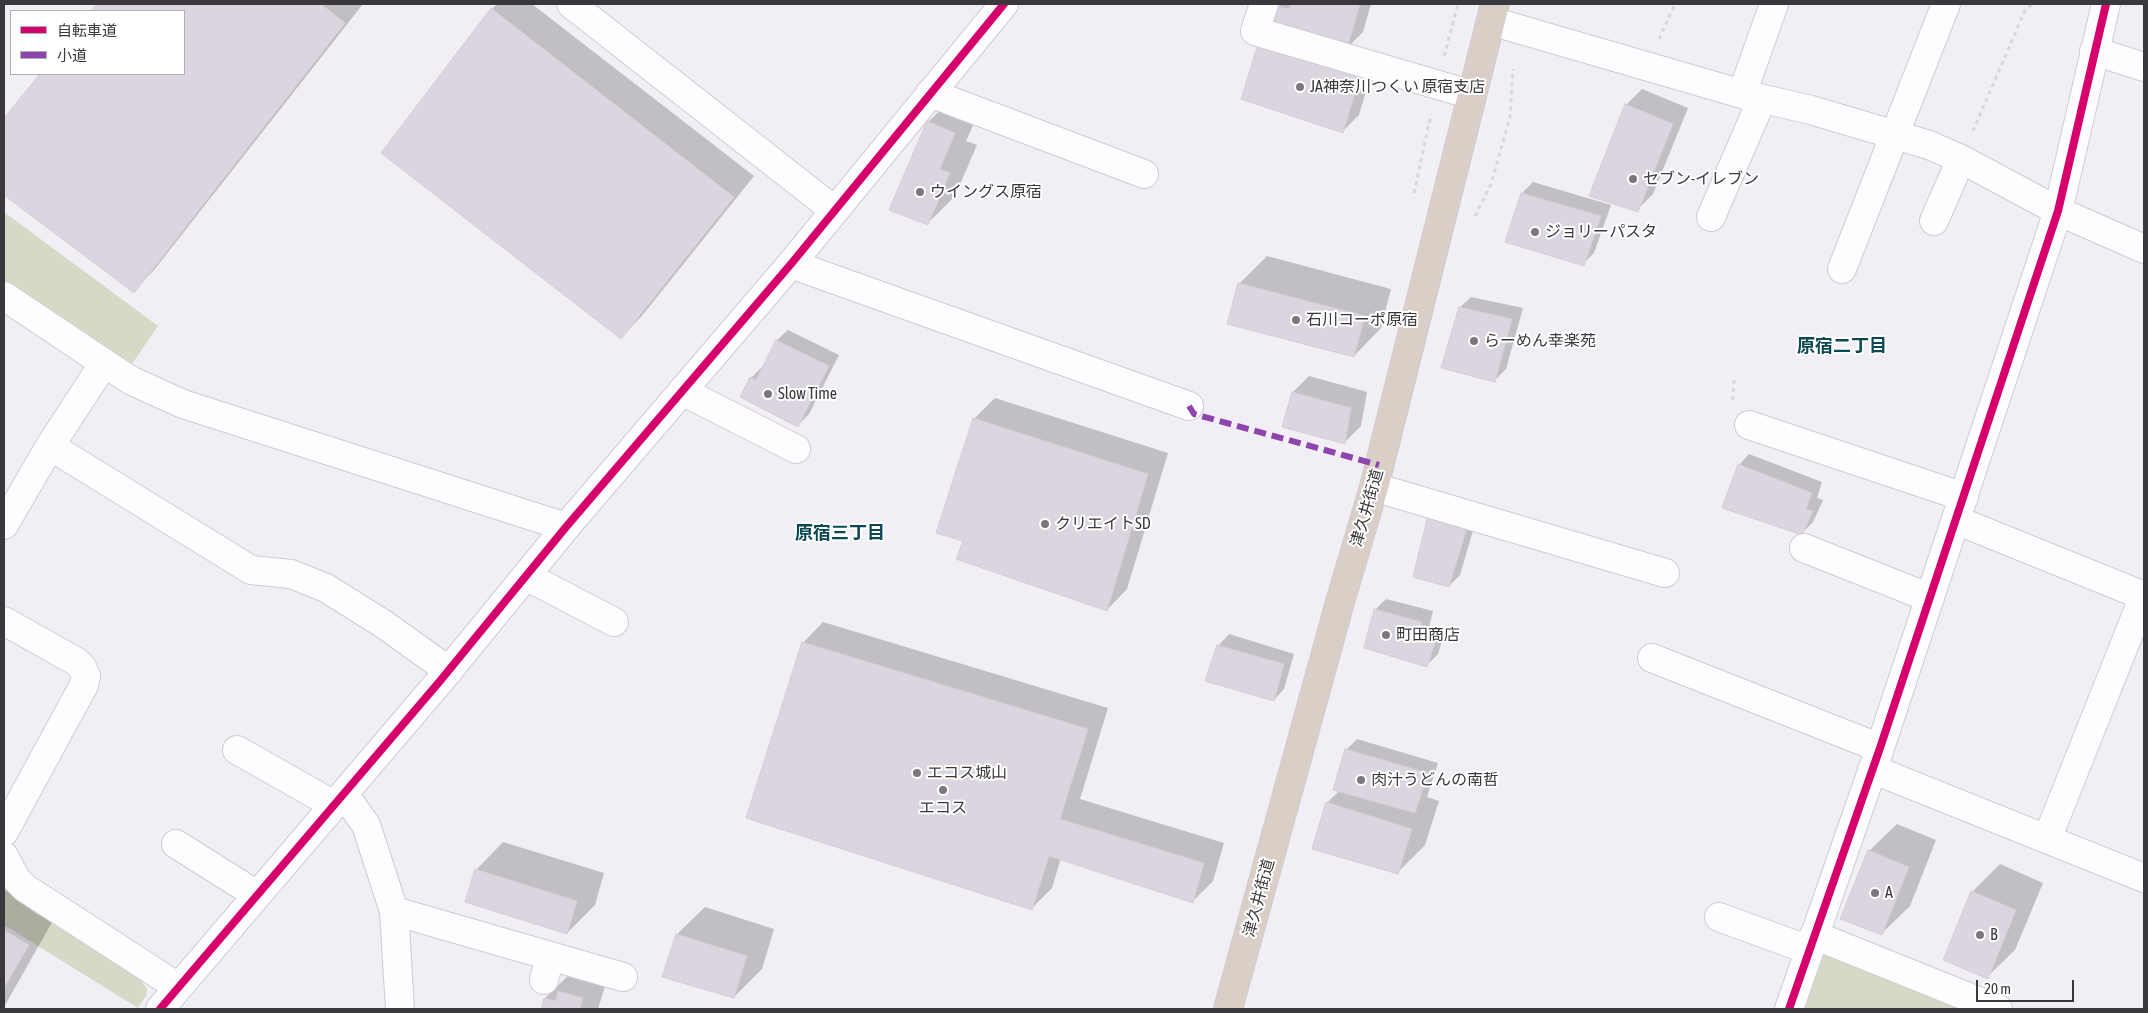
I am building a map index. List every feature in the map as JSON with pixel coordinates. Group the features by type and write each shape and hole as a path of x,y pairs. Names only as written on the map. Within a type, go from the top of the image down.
{"highway":[{"name":"津久井街道","path":"1228,1009 1340,602 1374,487 1493,13"}],"street":[{"path":"571,4 834,210"},
{"path":"160,1009 449,671 566,527 791,264 1004,4"},
{"path":"1264,4 1255,31 1472,95"},
{"path":"1711,217 1752,96 1774,4"},
{"path":"1842,269 1946,4"},
{"path":"1789,1009 1930,598 2058,211 2106,4"},
{"path":"1493,13 1646,67 1929,145 1961,159 2058,211 2144,249"},
{"path":"2094,51 2144,67"},
{"path":"930,93 1144,174"},
{"path":"1934,221 1961,159"},
{"path":"791,264 1189,406"},
{"path":"4,296 132,381 183,404 566,527"},
{"path":"4,525 50,446 104,364"},
{"path":"682,391 796,449"},
{"path":"1750,425 1960,509 2144,596 2047,839"},
{"path":"50,446 251,570 291,574 326,588 385,625 449,671"},
{"path":"1374,487 1665,573"},
{"path":"1804,548 1930,598"},
{"path":"526,576 614,622"},
{"path":"4,621 77,662 82,667 86,676 84,685 4,832"},
{"path":"1652,658 1876,758 2047,839 2144,878"},
{"path":"237,750 339,800 366,825 394,911 401,1009"},
{"path":"176,844 257,895"},
{"path":"4,856 16,879 25,888 178,987"},
{"path":"394,911 547,968 623,977"},
{"path":"1719,917 1811,942 1998,1009"}],"path":[{"path":"1646,67 1675,4"},
{"path":"1961,159 2025,10 2033,4"}],"green space":[{"path":"4,212 158,326 130,367 4,280"},
{"path":"4,885 32,911 138,976 147,989 146,996 138,1008 4,925"},
{"path":"1814,935 1998,1009 1789,1009"}],"building":[{"path":"97,4 321,4 345,23 134,293 4,195 4,118 39,75 185,75 185,10 92,10"},
{"path":"1291,4 1360,4 1347,49 1271,24 1278,6 1289,9"},
{"path":"491,8 734,197 621,339 381,153"},
{"name":"JA神奈川つくい 原宿支店","path":"1258,44 1360,76 1343,133 1241,99"},
{"path":"1625,104 1673,124 1638,212 1589,196"},
{"name":"ウイングス原宿","path":"927,121 955,133 940,169 950,173 928,225 889,210"},
{"path":"1521,193 1601,216 1584,266 1505,242"},
{"name":"石川コーポ原宿","path":"1238,283 1365,316 1354,357 1227,324"},
{"path":"1459,307 1512,319 1495,382 1441,368"},
{"path":"776,340 829,366 798,427 740,397 750,377 756,380"},
{"path":"1292,392 1351,408 1345,444 1282,427"},
{"path":"973,418 1148,474 1107,611 956,559 963,541 936,533"},
{"path":"1738,464 1812,493 1806,509 1813,511 1802,535 1722,508"},
{"path":"1428,515 1467,528 1449,587 1413,577"},
{"path":"1374,609 1422,622 1418,637 1435,643 1427,667 1364,648"},
{"name":"エコス城山","path":"802,642 1088,729 1060,819 1204,863 1193,903 1049,856 1032,910 746,818"},
{"path":"1217,645 1284,664 1274,701 1205,681"},
{"path":"1345,749 1428,773 1415,813 1333,790"},
{"path":"1326,802 1412,829 1398,874 1312,849"},
{"name":"A","path":"1868,850 1909,867 1882,935 1840,919"},
{"path":"475,869 577,901 567,934 465,902"},
{"name":"B","path":"1971,891 2016,910 1988,979 1943,960"},
{"path":"4,930 29,945 4,988"},
{"path":"676,934 747,956 734,998 662,977"},
{"path":"558,991 583,998 580,1009 541,1009 544,998 556,1001"}],"marked path":[{"path":"1189,406 1194,414 1379,465"}],"cycle path":[{"path":"160,1009 440,681 566,527 791,264 1004,4"},
{"path":"1789,1009 1880,748 2058,211 2106,4"}],"place":[{"name":"JA神奈川つくい 原宿支店","path":"1300,87"},
{"name":"セブン-イレブン","path":"1633,179"},
{"name":"ウイングス原宿","path":"920,192"},
{"name":"ジョリーパスタ","path":"1535,232"},
{"name":"石川コーポ原宿","path":"1296,320"},
{"name":"らーめん幸楽苑","path":"1474,341"},
{"name":"Slow Time","path":"768,394"},
{"name":"クリエイトSD","path":"1045,524"},
{"name":"町田商店","path":"1386,635"},
{"name":"エコス城山","path":"917,773"},
{"name":"肉汁うどんの南哲","path":"1361,780"},
{"name":"エコス","path":"943,790"},
{"name":"A","path":"1875,893"},
{"name":"B","path":"1980,935"}],"district":[{"name":"原宿二丁目","path":"1842,346"},
{"name":"原宿三丁目","path":"840,533"}]}
